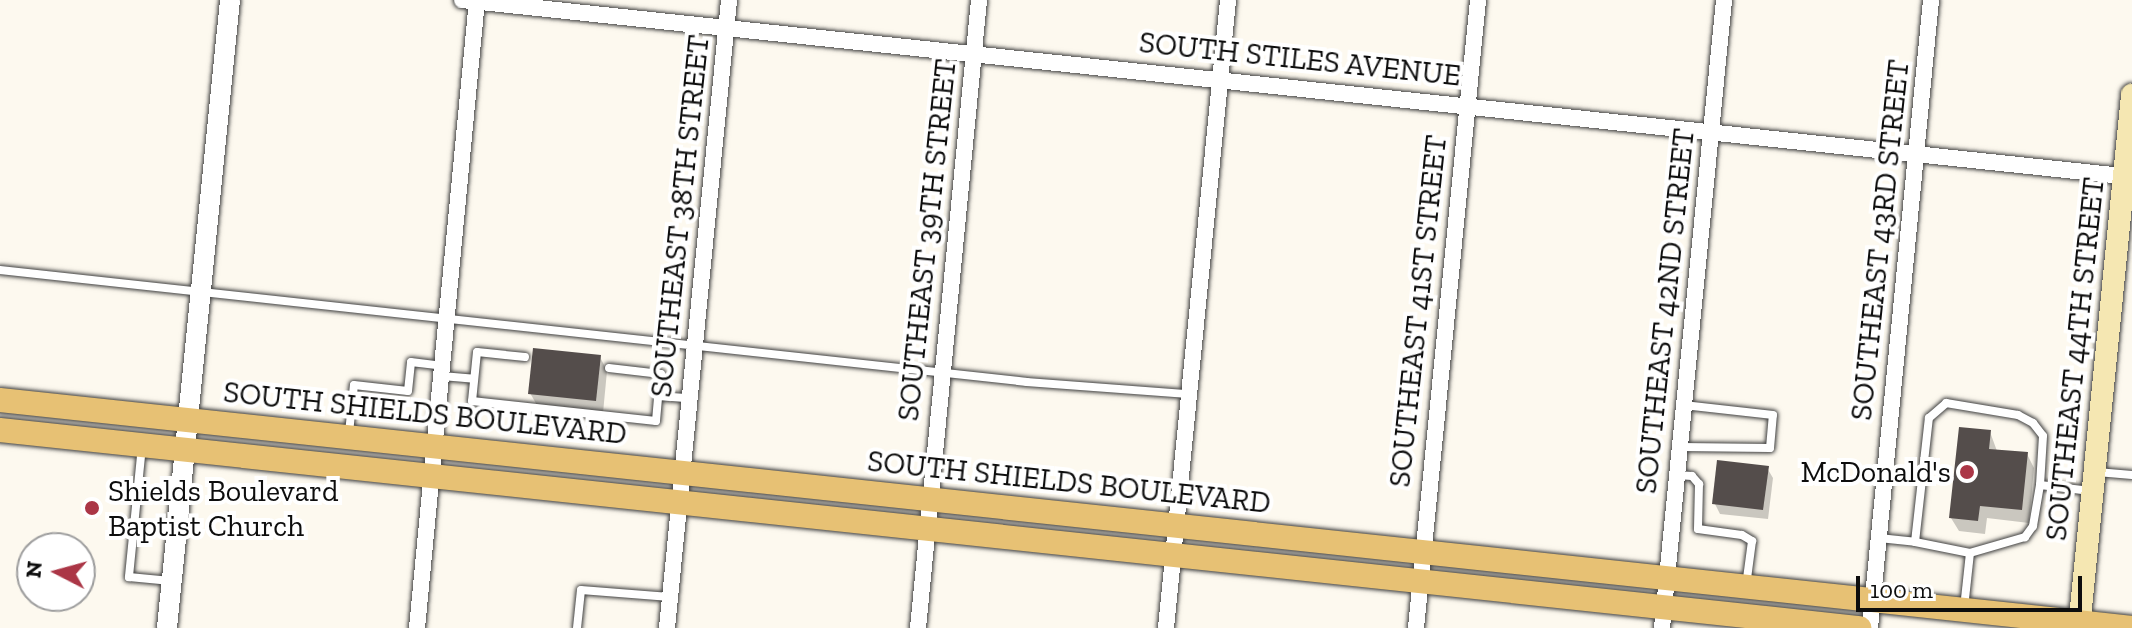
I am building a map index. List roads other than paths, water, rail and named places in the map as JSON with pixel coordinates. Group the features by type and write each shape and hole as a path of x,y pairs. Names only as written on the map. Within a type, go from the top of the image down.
{"main road":[{"name":"SOUTHEAST 44TH STREET","path":"2079,625 2092,482 2128,176 2132,95"},
{"name":"SOUTH SHIELDS BOULEVARD","path":"0,400 1964,609 2079,625 2132,628"},
{"name":"SOUTH SHIELDS BOULEVARD","path":"0,430 1421,581 1663,618 1859,628"}],"street":[{"path":"167,628 230,0"},
{"name":"SOUTHEAST 38TH STREET","path":"667,628 729,0"},
{"name":"SOUTHEAST 39TH STREET","path":"918,628 979,0"},
{"path":"1166,628 1228,0"},
{"name":"SOUTHEAST 41ST STREET","path":"1416,628 1478,0"},
{"name":"SOUTHEAST 42ND STREET","path":"1663,618 1724,0"},
{"name":"SOUTHEAST 43RD STREET","path":"1870,628 1931,0"},
{"path":"417,628 434,477 472,1"},
{"name":"SOUTH STILES AVENUE","path":"472,1 2128,176"}],"lane":[{"path":"0,270 1188,394"},
{"path":"525,357 477,352 472,401 656,421 661,374 609,368"},
{"path":"348,438 354,385 408,391 411,362 474,379"},
{"path":"658,396 690,398"},
{"path":"1680,447 1755,451 1770,448 1773,415 1684,405"},
{"path":"1879,538 1970,553 2025,537 2033,526 2040,485 2043,436 2033,423 2018,415 1941,405 1929,418 1915,542"},
{"path":"142,445 129,577 171,581"},
{"path":"1677,475 1692,476 1699,484 1698,529 1742,535 1752,541 1746,587"},
{"path":"2040,485 2092,482 2132,475"},
{"path":"1964,609 1970,553"},
{"path":"577,628 581,590 670,597"}],"place":[{"name":"McDonald's","path":"1967,472"},
{"name":"Shields Boulevard Baptist Church","path":"92,508"}]}
